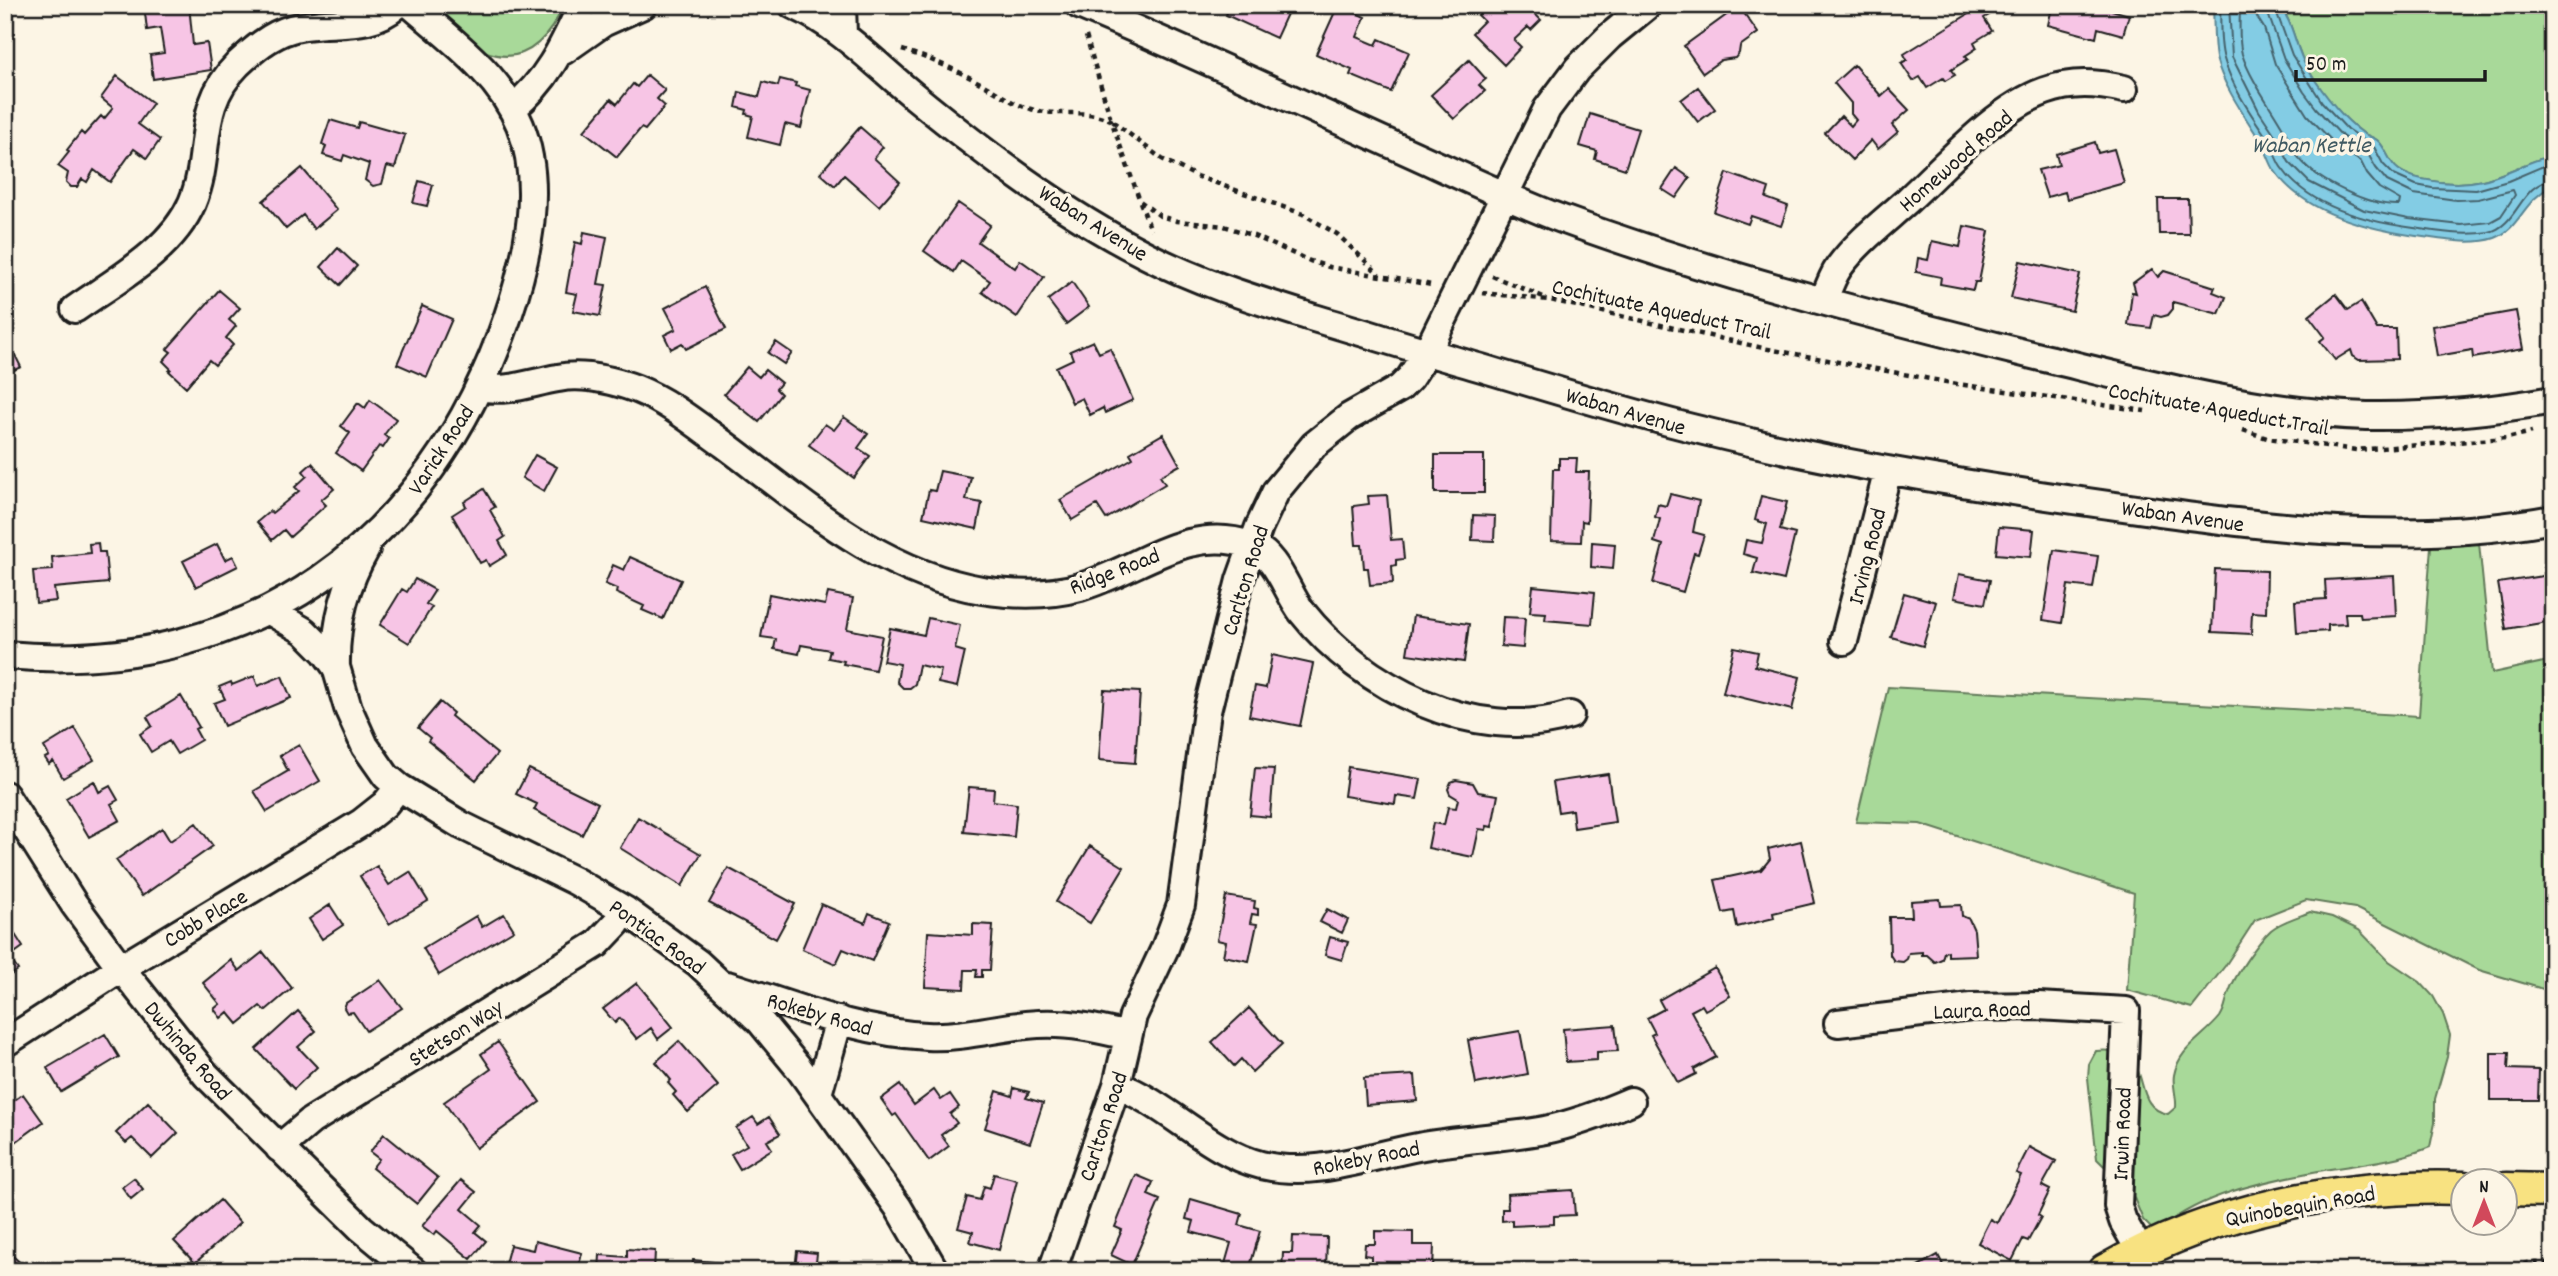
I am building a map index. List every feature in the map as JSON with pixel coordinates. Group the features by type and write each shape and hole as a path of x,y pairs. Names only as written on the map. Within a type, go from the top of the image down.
{"main road":[{"name":"Quinobequin Road","path":"2105,1271 2140,1251 2201,1225 2278,1205 2371,1191 2450,1188"},
{"path":"2520,1190 2553,1191"}],"street":[{"path":"75,309 150,255 183,218 197,189 212,104 219,88 237,65 267,40 291,29 376,19 397,5"},
{"name":"Varick Road","path":"5,655 78,658 132,653 208,635 268,610 309,589 374,536 435,463 479,387 515,297 528,237 531,206 530,163 520,125 488,76 411,5"},
{"path":"512,109 537,87 559,54 582,5"},
{"path":"559,54 603,23 643,5"},
{"name":"Waban Avenue","path":"793,5 844,35 910,93 990,154 1066,208 1140,252 1188,275 1247,298 1427,352 1702,431 1991,489 2296,530 2435,532 2553,519"},
{"path":"842,5 844,35"},
{"name":"Carlton Road","path":"1052,1271 1117,1085 1128,1036 1142,995 1165,948 1181,905 1202,736 1240,580 1276,491 1299,461 1330,431 1399,388 1410,378 1427,352 1539,124 1561,87 1593,52 1648,5"},
{"path":"1082,18 1562,219 1666,255 1824,300 2120,376 2228,399 2300,410 2364,416 2426,415 2489,410 2553,400"},
{"name":"Homewood Road","path":"1824,300 1837,270 1856,247 1962,150 2016,106 2044,92 2077,83 2095,83 2124,89"},
{"name":"Ridge Road","path":"479,387 505,390 560,377 580,376 636,389 685,416 863,546 911,569 981,590 1023,593 1062,591 1097,582 1192,542 1221,540 1252,545"},
{"name":"Irving Road","path":"1844,641 1888,470"},
{"name":"Pontiac Road","path":"374,536 347,591 337,631 336,667 348,708 365,746 386,776 461,825 576,881 625,910 675,944 722,984 760,1021 818,1094 898,1207 935,1271"},
{"path":"1252,545 1268,556 1297,604 1321,634 1351,661 1392,689 1438,709 1491,720 1550,721 1570,715"},
{"name":"Pontiac Road","path":"268,610 304,631 336,667"},
{"name":"Cobb Place","path":"5,1043 121,968 361,823 385,804 399,787"},
{"name":"Dwhinda Road","path":"5,795 58,879 121,968 206,1075 360,1228 412,1271"},
{"name":"Stetson Way","path":"279,1149 311,1121 597,944 625,910"},
{"name":"Rokeby Road","path":"722,984 888,1032 930,1037 972,1034 1042,1023 1085,1027 1128,1036"},
{"name":"Laura Road","path":"1838,1023 1970,1007 2028,1006 2126,1011"},
{"name":"Irwin Road","path":"2126,1011 2118,1206 2140,1251"},
{"path":"818,1094 839,1020"},
{"name":"Rokeby Road","path":"1117,1085 1155,1102 1210,1141 1243,1159 1261,1165 1300,1170 1339,1166 1445,1143 1544,1130 1598,1115 1631,1101"}],"path":[{"name":"Cochituate Aqueduct Trail","path":"1082,18 1111,120 1140,201 1160,216 1177,221 1224,226 1329,267 1379,274 1458,291 1550,300 1763,348 1944,382 2146,411"},
{"path":"894,48 919,55 964,75 1027,109 1048,114 1081,111 1111,120 1162,159 1196,176 1303,214 1337,234 1379,274"},
{"path":"1482,273 1550,300"},
{"name":"Cochituate Aqueduct Trail","path":"2235,428 2267,438 2356,450 2507,438 2541,430"},
{"path":"2505,1271 2527,1263 2553,1263"}],"green space":[{"path":"430,5 564,5 543,39 534,47 512,56 499,55 477,47"},
{"path":"2279,5 2553,5 2553,155 2472,182 2440,182 2404,173 2395,167 2380,143 2355,127 2325,94 2303,60 2288,20"},
{"path":"2479,543 2492,673 2553,660 2553,992 2479,970 2355,908 2306,900 2255,920 2225,966 2192,1008 2127,990 2134,893 1920,824 1856,822 1888,687 2419,716 2431,546"},
{"path":"2310,912 2332,917 2359,930 2389,961 2420,982 2433,996 2443,1014 2450,1035 2435,1099 2435,1123 2430,1147 2387,1160 2253,1185 2195,1206 2161,1228 2151,1228 2143,1220 2127,1181 2110,1172 2097,1159 2088,1078 2089,1064 2096,1051 2116,1052 2129,1057 2136,1066 2148,1100 2155,1109 2168,1114 2176,1107 2174,1079 2181,1057 2220,1017 2232,985 2247,959 2271,930"}],"water":[{"name":"Waban Kettle","path":"2213,5 2279,5 2288,20 2303,60 2325,94 2355,127 2380,143 2395,167 2404,173 2440,182 2472,182 2553,155 2553,186 2535,198 2503,234 2486,240 2466,242 2378,229 2320,209 2287,186 2275,171 2263,145 2229,91 2216,58"}],"building":[{"path":"157,5 189,5 193,45 207,43 211,70 153,79 150,55 164,53 160,28 147,30 145,13 158,11"},
{"path":"1230,5 1291,5 1276,38 1226,15"},
{"path":"1338,5 1365,17 1357,37 1376,45 1379,39 1409,52 1391,92 1350,75 1352,70 1316,54"},
{"path":"1488,5 1526,5 1541,20 1531,30 1528,27 1514,40 1521,47 1504,65 1472,33 1484,21 1478,15"},
{"path":"1983,5 1991,14 1984,18 1992,31 1974,42 1977,48 1965,56 1968,59 1951,70 1955,75 1945,81 1943,78 1927,88 1920,77 1913,81 1901,63 1907,60 1904,54"},
{"path":"2044,5 2094,5 2129,15 2123,35 2098,28 2096,38 2048,25 2051,12 2042,10"},
{"path":"1739,6 1758,33 1740,46 1735,58 1721,60 1703,73 1684,46"},
{"path":"1469,60 1486,79 1479,85 1485,91 1454,119 1431,95"},
{"path":"1854,65 1881,96 1889,89 1909,110 1892,125 1898,132 1878,149 1871,140 1852,160 1825,133 1841,116 1851,126 1856,120 1851,114 1851,103 1834,83"},
{"path":"647,75 665,90 657,99 665,106 645,130 641,128 617,157 584,131 611,99 617,104 633,84 637,87"},
{"path":"117,76 153,103 138,124 160,140 147,158 134,149 110,182 94,170 87,182 82,179 77,187 71,187 66,182 68,173 58,166 81,132 84,135 101,116 104,119 113,108 101,98"},
{"path":"780,79 810,90 801,128 785,124 780,145 748,137 753,116 746,114 747,110 736,107 739,92 759,97 763,82 778,86"},
{"path":"1698,87 1715,109 1698,122 1681,100"},
{"path":"1590,114 1638,129 1625,169 1595,159 1597,151 1580,146"},
{"path":"330,120 357,128 359,122 405,135 395,168 387,166 382,184 373,186 365,180 369,164 344,155 342,161 323,155 326,146 322,144"},
{"path":"860,127 883,147 874,158 900,182 879,206 844,175 835,186 820,173"},
{"path":"2095,142 2098,153 2114,149 2124,183 2067,199 2065,192 2047,197 2038,170 2059,165 2056,154"},
{"path":"302,168 337,210 314,229 303,215 286,229 263,201"},
{"path":"1676,168 1690,178 1676,198 1662,189"},
{"path":"1727,173 1769,188 1766,198 1788,206 1781,226 1751,216 1748,224 1714,212"},
{"path":"419,181 433,185 427,206 413,203"},
{"path":"2158,199 2188,199 2189,234 2159,234"},
{"path":"958,203 990,225 978,242 1015,268 1020,260 1044,277 1017,317 982,292 990,281 961,261 954,272 924,251"},
{"path":"1964,226 1989,231 1979,282 1975,282 1973,290 1940,284 1941,277 1916,272 1918,258 1928,260 1932,241 1960,247"},
{"path":"584,232 607,237 598,284 606,285 600,316 573,311 577,294 566,292 575,242 582,244"},
{"path":"338,248 357,266 340,285 321,267"},
{"path":"2020,261 2080,274 2072,311 2011,298"},
{"path":"2152,269 2158,277 2164,271 2215,287 2213,292 2226,297 2219,314 2173,302 2173,309 2168,315 2154,315 2151,328 2128,325 2132,292 2136,293 2133,283"},
{"path":"1072,282 1089,307 1066,324 1048,300"},
{"path":"705,287 726,329 686,349 682,343 671,349 664,335 676,329 665,308"},
{"path":"219,290 240,308 229,320 236,326 226,338 233,345 215,365 209,360 186,387 169,371 171,369 163,361 171,352 167,349"},
{"path":"2336,294 2348,310 2361,302 2377,329 2396,329 2397,359 2359,360 2353,356 2351,350 2335,360 2320,341 2325,337 2309,316"},
{"path":"422,306 452,319 427,377 397,364"},
{"path":"2516,311 2523,349 2473,358 2472,350 2437,356 2432,326"},
{"path":"5,335 21,367 5,374"},
{"path":"1093,341 1099,353 1110,348 1133,400 1105,413 1103,408 1090,415 1082,398 1072,403 1056,367 1073,359 1070,351"},
{"path":"776,342 792,353 784,364 768,353"},
{"path":"747,367 759,377 765,370 781,383 776,389 781,394 759,422 724,394"},
{"path":"370,400 396,419 384,435 389,439 383,448 379,446 361,471 336,453 350,433 341,426 358,403 365,408"},
{"path":"844,417 868,434 858,448 870,456 854,478 809,445 825,424 834,430"},
{"path":"1163,434 1180,465 1160,476 1165,484 1106,519 1097,505 1072,520 1060,500 1133,458 1130,453"},
{"path":"535,455 557,467 544,491 522,478"},
{"path":"1435,455 1484,455 1484,493 1435,493"},
{"path":"1559,458 1577,458 1576,472 1589,472 1587,522 1582,521 1581,542 1551,541 1553,469 1559,469"},
{"path":"312,463 334,489 321,500 326,505 290,537 284,530 272,540 257,522 299,491 295,487 307,476 303,471"},
{"path":"940,471 971,477 966,500 982,503 977,529 923,517 929,490 935,491"},
{"path":"484,489 495,507 490,510 505,537 499,541 507,555 489,566 486,560 480,563 452,515 466,506 464,502"},
{"path":"1670,494 1699,501 1693,532 1704,535 1698,554 1694,553 1683,592 1653,583 1663,545 1654,542 1660,519 1655,517 1658,504 1666,506"},
{"path":"1387,495 1391,540 1402,539 1404,559 1396,560 1396,565 1392,566 1393,583 1370,585 1368,568 1364,568 1362,545 1356,545 1353,506 1369,504 1368,496"},
{"path":"1761,496 1787,502 1780,530 1795,534 1784,580 1753,573 1757,558 1743,554 1746,540 1762,543 1767,524 1755,520"},
{"path":"1473,515 1495,516 1494,541 1472,540"},
{"path":"1999,527 2034,530 2031,557 1996,554"},
{"path":"1592,542 1615,544 1613,569 1591,567"},
{"path":"98,543 99,552 105,552 108,583 54,588 56,601 36,603 33,571 53,570 52,557 90,553 89,544"},
{"path":"5,544 9,545 5,570"},
{"path":"217,544 225,560 233,556 238,566 196,587 183,561"},
{"path":"2054,550 2098,556 2093,588 2068,585 2062,623 2043,620"},
{"path":"630,557 681,580 663,619 642,610 644,606 616,593 617,589 605,584 613,565 624,570"},
{"path":"2215,569 2267,571 2266,613 2252,612 2251,634 2212,632"},
{"path":"1959,574 1990,580 1985,604 1954,598"},
{"path":"2549,575 2553,596 2553,621 2506,629 2498,583"},
{"path":"2394,576 2396,616 2361,618 2360,613 2345,613 2346,624 2328,625 2328,631 2297,633 2295,601 2326,599 2325,580"},
{"path":"415,579 435,590 426,604 432,607 409,643 380,625 402,589 407,592"},
{"path":"1533,586 1595,592 1592,624 1545,620 1546,613 1530,612"},
{"path":"828,593 853,598 847,629 882,636 875,670 843,664 844,661 828,658 830,650 801,645 799,654 774,649 776,639 761,637 769,594 825,605"},
{"path":"1904,593 1936,602 1923,646 1891,637"},
{"path":"1413,616 1469,624 1464,662 1407,654"},
{"path":"1503,617 1525,618 1523,648 1501,646"},
{"path":"928,618 960,625 955,649 965,652 957,687 938,683 941,670 919,665 915,684 910,688 903,688 897,682 900,664 883,661 890,628 924,635"},
{"path":"1734,647 1758,652 1755,666 1800,677 1792,710 1723,693"},
{"path":"1272,655 1313,664 1300,726 1249,716 1255,686 1266,688"},
{"path":"254,676 258,686 282,676 291,698 224,726 214,703 225,699 219,687"},
{"path":"1104,690 1140,692 1135,763 1099,760"},
{"path":"181,696 199,727 195,729 201,740 177,754 169,741 151,752 140,734 152,726 147,717"},
{"path":"440,702 453,713 451,716 497,754 476,780 428,741 430,738 418,728"},
{"path":"75,728 94,760 63,778 53,761 49,764 45,758 49,756 44,747"},
{"path":"299,745 320,781 267,812 254,791 288,771 280,756"},
{"path":"1348,767 1421,779 1417,799 1396,796 1395,804 1344,796"},
{"path":"1255,768 1274,769 1270,817 1250,815"},
{"path":"529,769 598,803 582,835 534,810 537,804 516,794"},
{"path":"1608,774 1615,822 1574,828 1572,810 1558,812 1553,782"},
{"path":"1456,780 1473,783 1478,792 1498,795 1492,827 1479,829 1473,857 1428,848 1433,823 1444,825 1448,807 1456,808 1458,799 1450,794 1448,789 1451,782"},
{"path":"94,781 99,792 110,786 118,800 111,804 120,820 89,837 66,798"},
{"path":"969,787 994,789 993,801 1017,804 1014,837 964,832"},
{"path":"638,817 701,854 682,886 620,848"},
{"path":"196,823 213,846 142,896 116,860 162,828 170,841"},
{"path":"1801,841 1815,903 1773,913 1774,918 1737,927 1734,911 1723,913 1715,880 1761,870 1770,859 1768,849"},
{"path":"1090,846 1124,867 1090,923 1056,902"},
{"path":"377,866 389,885 410,872 428,901 389,924 360,876"},
{"path":"728,868 795,904 776,939 709,903"},
{"path":"1226,896 1255,901 1254,908 1258,909 1258,915 1252,914 1250,923 1257,924 1249,961 1223,956 1226,942 1217,940"},
{"path":"1940,899 1941,906 1961,905 1962,916 1969,919 1974,930 1976,955 1948,956 1948,951 1944,952 1942,959 1935,962 1927,955 1922,955 1922,952 1909,953 1903,962 1894,961 1890,955 1889,917 1912,917 1911,901"},
{"path":"821,904 865,923 869,913 889,921 872,961 843,949 836,964 802,949"},
{"path":"330,905 343,925 322,939 309,919"},
{"path":"1327,909 1348,920 1342,933 1320,922"},
{"path":"504,914 514,930 439,975 423,948 476,916 482,927"},
{"path":"973,924 993,925 990,970 982,970 982,977 976,977 977,970 965,970 964,989 925,987 928,932 973,935"},
{"path":"9,925 23,947 9,957 18,970 5,979 5,928"},
{"path":"1330,937 1348,942 1342,960 1325,955"},
{"path":"263,952 292,988 265,1011 260,1006 238,1024 228,1012 221,1018 214,1009 220,1004 203,983 231,960 239,971"},
{"path":"1715,968 1730,996 1705,1010 1702,1005 1691,1011 1716,1057 1694,1069 1696,1074 1678,1083 1651,1035 1655,1033 1647,1018 1664,1009 1659,1000"},
{"path":"380,980 402,1008 366,1031 353,1012 347,1013 344,1008 346,1003"},
{"path":"637,983 673,1027 658,1039 651,1028 637,1039 620,1018 615,1023 603,1009"},
{"path":"1249,1008 1282,1044 1252,1072 1241,1059 1234,1066 1212,1042"},
{"path":"298,1011 316,1031 298,1047 317,1067 294,1089 256,1049"},
{"path":"1615,1025 1618,1051 1597,1052 1597,1060 1566,1062 1563,1029"},
{"path":"1520,1031 1528,1074 1476,1084 1468,1040"},
{"path":"105,1034 119,1057 61,1092 47,1068"},
{"path":"679,1041 718,1086 688,1112 673,1095 676,1092 668,1083 671,1080 656,1062"},
{"path":"498,1042 540,1102 476,1148 444,1102 491,1069 481,1054"},
{"path":"2491,1053 2509,1053 2508,1069 2539,1070 2538,1100 2491,1100"},
{"path":"1415,1075 1417,1101 1366,1105 1364,1078"},
{"path":"900,1085 914,1105 934,1090 941,1100 950,1094 959,1107 950,1114 957,1123 941,1135 949,1146 929,1161 896,1114 893,1116 881,1099"},
{"path":"1014,1088 1029,1092 1026,1098 1043,1103 1030,1143 985,1128 997,1091 1012,1096"},
{"path":"23,1094 43,1122 13,1144 16,1148 5,1156 5,1107"},
{"path":"148,1102 178,1133 152,1158 132,1138 126,1143 116,1133"},
{"path":"753,1117 758,1124 769,1117 780,1134 767,1141 772,1149 740,1169 731,1154 747,1145 736,1128"},
{"path":"384,1134 438,1178 417,1204 372,1168 379,1159 370,1152"},
{"path":"2029,1147 2056,1161 2042,1186 2050,1190 2038,1215 2041,1217 2028,1241 2023,1239 2012,1261 1978,1243 1990,1219 1997,1223 2021,1175 2016,1173"},
{"path":"994,1174 1017,1180 999,1250 970,1242 973,1232 958,1228 967,1197 980,1200 984,1186 990,1188"},
{"path":"1136,1175 1153,1182 1148,1195 1160,1200 1132,1265 1111,1255 1122,1230 1115,1227"},
{"path":"134,1178 143,1189 131,1199 122,1187"},
{"path":"461,1180 476,1192 462,1209 481,1225 475,1232 486,1241 471,1259 437,1231 434,1235 422,1226"},
{"path":"1573,1190 1575,1215 1554,1216 1554,1224 1512,1226 1512,1220 1502,1221 1502,1209 1508,1209 1507,1194"},
{"path":"1191,1199 1242,1214 1239,1225 1260,1231 1249,1270 1225,1264 1231,1243 1191,1232 1194,1221 1186,1219"},
{"path":"220,1200 240,1223 195,1263 174,1241"},
{"path":"1375,1231 1413,1232 1413,1245 1434,1245 1433,1270 1410,1269 1410,1264 1371,1262 1371,1256 1364,1255 1365,1244 1375,1244"},
{"path":"1293,1236 1327,1237 1326,1271 1282,1271 1283,1253 1292,1253"},
{"path":"535,1241 582,1253 578,1270 503,1271 510,1245 533,1250"},
{"path":"5,1249 26,1268 24,1271 5,1271"},
{"path":"627,1249 655,1251 654,1271 599,1271 600,1255 627,1257"},
{"path":"797,1251 817,1253 816,1263 840,1265 840,1271 784,1271 785,1268 795,1269"},
{"path":"1938,1255 1946,1271 1909,1271"},
{"path":"693,1260 724,1263 724,1268 735,1271 692,1271"}]}
